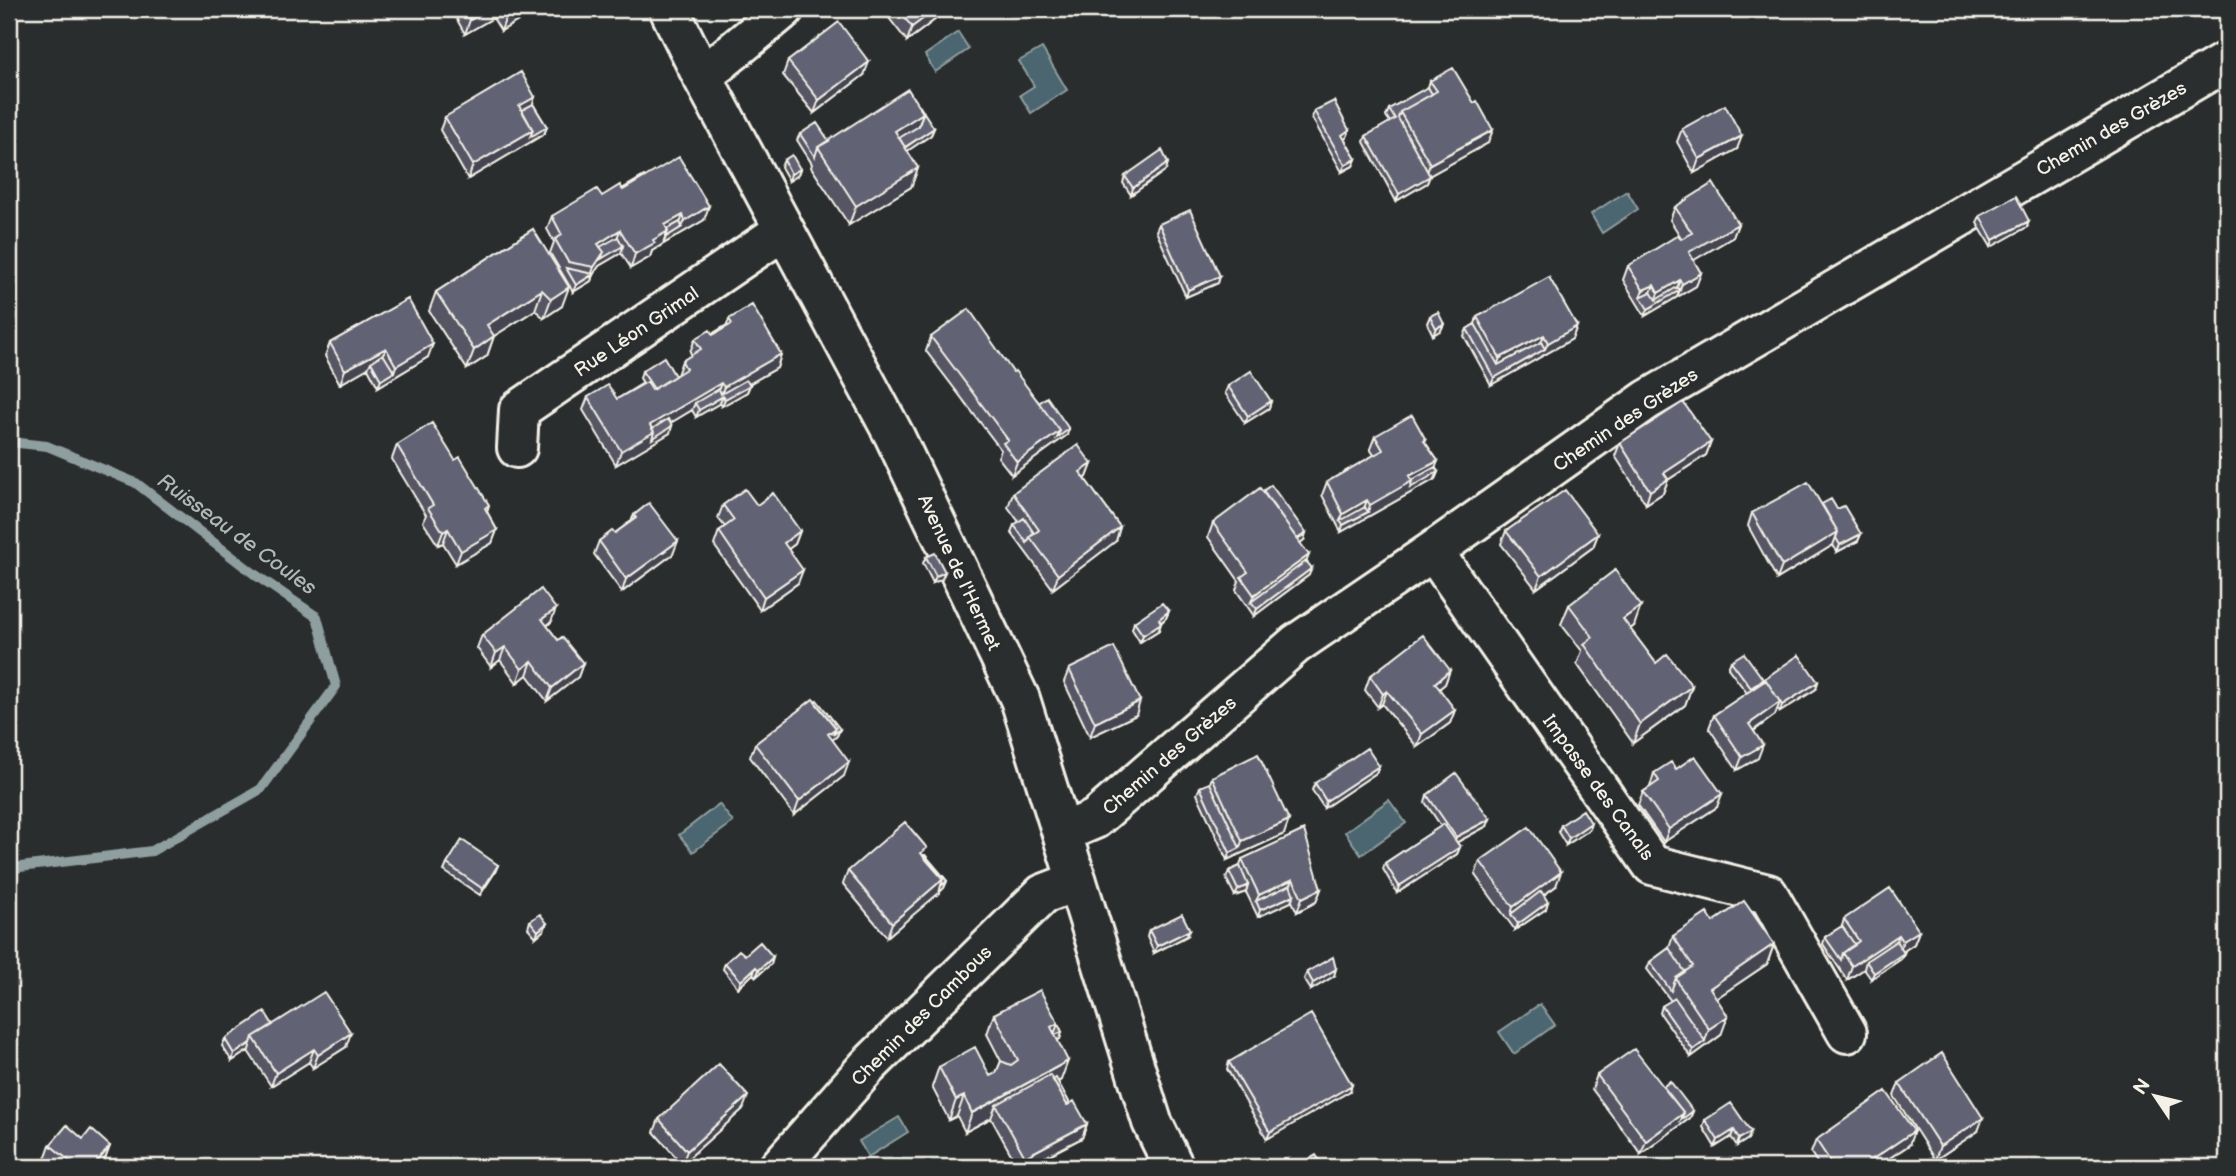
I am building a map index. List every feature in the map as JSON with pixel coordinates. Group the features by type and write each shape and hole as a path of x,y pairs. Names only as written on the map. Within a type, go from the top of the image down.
{"street":[{"name":"Avenue de l'Hermet","path":"669,9 894,435 1020,699 1152,1122 1174,1167"},
{"path":"701,74 719,63 783,9"},
{"name":"Chemin des Grèzes","path":"1062,833 1096,819 1296,644 1647,400 2227,61"},
{"name":"Rue Léon Grimal","path":"517,448 519,410 784,230"},
{"name":"Impasse des Canals","path":"1433,551 1652,865 1768,894 1847,1033"},
{"name":"Chemin des Cambous","path":"779,1167 867,1067 1043,894 1076,881"}],"water":[{"path":"958,32 969,49 935,72 925,55"},
{"path":"1042,48 1067,90 1031,113 1020,95 1034,86 1019,61"},
{"path":"1627,191 1638,209 1602,233 1591,214"},
{"path":"1389,800 1406,823 1361,855 1345,832"},
{"path":"719,804 733,822 693,852 679,835"},
{"path":"1540,1004 1555,1025 1514,1054 1499,1032"},
{"path":"899,1117 908,1132 868,1157 859,1141"}],"building":[{"path":"463,9 490,9 470,20"},
{"path":"501,9 520,9 506,17"},
{"path":"897,9 936,9 912,27"},
{"path":"839,22 869,62 819,100 788,61"},
{"path":"1453,68 1474,103 1477,101 1493,130 1430,164 1400,112 1437,91 1430,81"},
{"path":"521,72 535,97 519,106 533,130 473,165 445,117"},
{"path":"1428,87 1432,94 1400,112 1398,118 1430,176 1399,194 1366,136 1395,119 1389,109"},
{"path":"908,89 923,113 895,131 918,168 856,206 818,147"},
{"path":"913,96 934,128 905,147 899,138 919,126 923,113"},
{"path":"1334,101 1349,130 1342,135 1356,159 1345,165 1314,111"},
{"path":"533,104 547,127 530,137 533,130 522,110"},
{"path":"1725,105 1742,136 1699,159 1682,129"},
{"path":"817,123 829,141 818,147 815,157 800,134"},
{"path":"1162,150 1168,163 1133,188 1125,176"},
{"path":"792,155 800,169 791,174 784,160"},
{"path":"679,157 709,206 685,221 683,215 665,225 668,231 653,240 655,243 635,254 620,230 598,244 604,252 594,267 568,262 555,239 562,235 552,216 597,189 602,196 620,185 623,190"},
{"path":"644,176 645,177 622,189"},
{"path":"1713,183 1738,224 1689,252 1701,273 1682,284 1680,280 1658,293 1654,285 1643,290 1628,266 1678,235 1681,239 1692,233 1675,207"},
{"path":"2016,196 2029,221 1993,240 1980,216"},
{"path":"1190,210 1220,276 1188,290 1159,224"},
{"path":"680,222 682,227 666,237 667,229"},
{"path":"533,229 569,287 551,299 542,290 487,325 494,336 474,350 436,292"},
{"path":"618,237 623,246 601,259 604,252 600,247"},
{"path":"566,268 593,274 576,285"},
{"path":"1549,277 1577,326 1548,343 1544,335 1500,358 1477,317"},
{"path":"1677,287 1680,290 1648,309 1640,297 1651,292 1656,300"},
{"path":"408,299 433,344 396,366 386,348 345,370 330,343"},
{"path":"752,305 781,354 724,387 721,383 650,425 654,432 621,451 588,397 608,385 617,399 647,382 652,390 686,369 682,361 701,349 695,339 710,330 713,335 732,324 729,319"},
{"path":"969,309 1013,372 1015,371 1060,431 1017,462 1003,443 1008,440 931,337"},
{"path":"1438,312 1444,324 1436,328 1430,316"},
{"path":"1475,324 1498,365 1541,342 1545,349 1494,378 1467,329"},
{"path":"383,354 394,372 381,380 371,362"},
{"path":"664,357 675,376 654,389 642,371"},
{"path":"1251,371 1271,401 1248,416 1228,386"},
{"path":"746,380 750,385 725,399 723,396 699,410 695,403 719,389 721,394"},
{"path":"1047,397 1069,429 1057,438 1060,431 1039,403"},
{"path":"1683,402 1711,442 1664,473 1668,479 1650,491 1620,443"},
{"path":"1412,415 1426,440 1424,441 1438,461 1409,476 1412,481 1370,505 1367,500 1343,514 1327,482 1383,450 1375,436"},
{"path":"668,419 672,426 652,439 652,429"},
{"path":"432,423 455,460 460,457 489,505 485,508 497,530 461,551 448,529 443,532 428,508 433,505 397,445"},
{"path":"1078,445 1092,464 1080,472 1120,527 1058,575 1030,537 1039,530 1013,493"},
{"path":"1435,467 1438,472 1410,488 1412,480"},
{"path":"1808,482 1838,532 1782,566 1752,513"},
{"path":"1271,485 1306,533 1297,539 1263,491"},
{"path":"1260,488 1309,555 1254,595 1241,577 1248,572 1213,523"},
{"path":"745,489 757,505 773,493 800,531 784,543 803,570 764,597 719,531 734,520 723,505"},
{"path":"1565,490 1598,534 1541,576 1506,531"},
{"path":"1831,499 1837,509 1844,506 1861,534 1840,545 1836,538 1838,532 1822,504"},
{"path":"649,503 678,541 626,579 599,541 636,518 634,515"},
{"path":"1365,507 1368,512 1343,525 1340,521"},
{"path":"1024,518 1034,533 1027,543 1014,525"},
{"path":"935,553 945,572 936,576 926,557"},
{"path":"1306,561 1312,568 1257,609 1251,602"},
{"path":"1615,570 1641,606 1623,619 1656,663 1667,654 1692,686 1640,724 1584,644 1593,637 1569,605"},
{"path":"541,589 556,609 542,619 558,640 562,637 583,663 552,688 532,661 522,669 505,647 496,653 482,635"},
{"path":"1162,603 1169,611 1159,619 1161,623 1143,635 1134,622"},
{"path":"1423,635 1450,670 1435,683 1455,710 1422,734 1387,691 1383,694 1370,676"},
{"path":"1114,647 1140,701 1095,723 1069,669"},
{"path":"1744,653 1763,679 1751,688 1731,661"},
{"path":"1799,655 1818,682 1782,705 1764,679"},
{"path":"1766,680 1780,702 1749,724 1763,745 1742,757 1714,715"},
{"path":"813,699 836,728 828,734 849,762 799,801 755,744"},
{"path":"817,700 840,729 833,735 836,728 815,702"},
{"path":"1367,748 1379,766 1326,801 1315,783"},
{"path":"1258,754 1289,820 1242,841 1212,777"},
{"path":"1695,756 1722,794 1669,829 1643,792 1659,781 1654,773 1671,762 1676,769"},
{"path":"1456,773 1490,819 1456,837 1427,795"},
{"path":"1210,783 1240,848 1230,853 1200,787"},
{"path":"1583,810 1591,823 1569,838 1561,825"},
{"path":"905,822 927,848 921,853 943,879 892,923 848,871"},
{"path":"1444,824 1460,847 1399,886 1385,863"},
{"path":"1529,827 1561,872 1513,907 1480,861"},
{"path":"1304,830 1321,889 1302,898 1293,879 1259,895 1242,859"},
{"path":"462,840 498,865 483,889 447,864"},
{"path":"925,855 947,881 941,886 943,879 923,856"},
{"path":"1240,866 1248,885 1238,890 1229,871"},
{"path":"1290,885 1294,895 1260,910 1256,901"},
{"path":"1890,888 1919,931 1903,941 1899,935 1852,966 1843,953 1859,941 1844,919"},
{"path":"1541,891 1548,902 1518,924 1511,914"},
{"path":"1744,901 1774,944 1710,988 1728,1016 1709,1029 1676,978 1693,966 1673,936 1707,913 1713,922"},
{"path":"540,914 547,923 538,931 530,921"},
{"path":"1182,914 1190,930 1157,946 1149,930"},
{"path":"1842,926 1855,945 1843,953 1841,960 1825,937"},
{"path":"1896,941 1904,953 1874,973 1866,961"},
{"path":"760,942 773,957 759,970 756,967 741,981 725,963 739,950 745,955"},
{"path":"1669,948 1685,972 1676,978 1671,991 1650,962"},
{"path":"1333,957 1336,969 1313,983 1307,972"},
{"path":"1040,990 1058,1023 1051,1027 1068,1061 972,1113 964,1096 956,1100 939,1067 975,1047 990,1076 996,1073 1001,1061 1011,1065 1018,1060 994,1014"},
{"path":"324,992 351,1033 318,1055 314,1049 276,1073 253,1037"},
{"path":"1675,998 1705,1041 1693,1050 1662,1006"},
{"path":"265,1012 273,1025 253,1037 251,1043 234,1054 225,1039"},
{"path":"1311,1014 1352,1085 1270,1132 1229,1062"},
{"path":"1058,1024 1062,1032 1055,1035 1054,1034"},
{"path":"1634,1049 1684,1113 1646,1141 1597,1075"},
{"path":"1942,1053 1983,1118 1940,1146 1899,1083"},
{"path":"719,1064 748,1096 687,1151 659,1119"},
{"path":"1050,1075 1067,1105 1074,1101 1087,1124 1025,1157 996,1105"},
{"path":"1056,1078 1070,1104 1067,1105 1053,1079"},
{"path":"1670,1081 1693,1111 1681,1120 1684,1113 1663,1087"},
{"path":"1886,1091 1914,1131 1861,1167 1834,1167 1816,1140"},
{"path":"1731,1103 1751,1132 1739,1139 1734,1130 1718,1140 1705,1120"},
{"path":"67,1125 83,1139 91,1129 110,1146 93,1167 77,1167 50,1145"},
{"path":"1316,1155 1324,1167 1296,1167"}],"waterway":[{"name":"Ruisseau de Coules","path":"9,442 47,446 136,483 257,576 317,617 336,686 261,789 152,851 20,867 9,871"}]}
